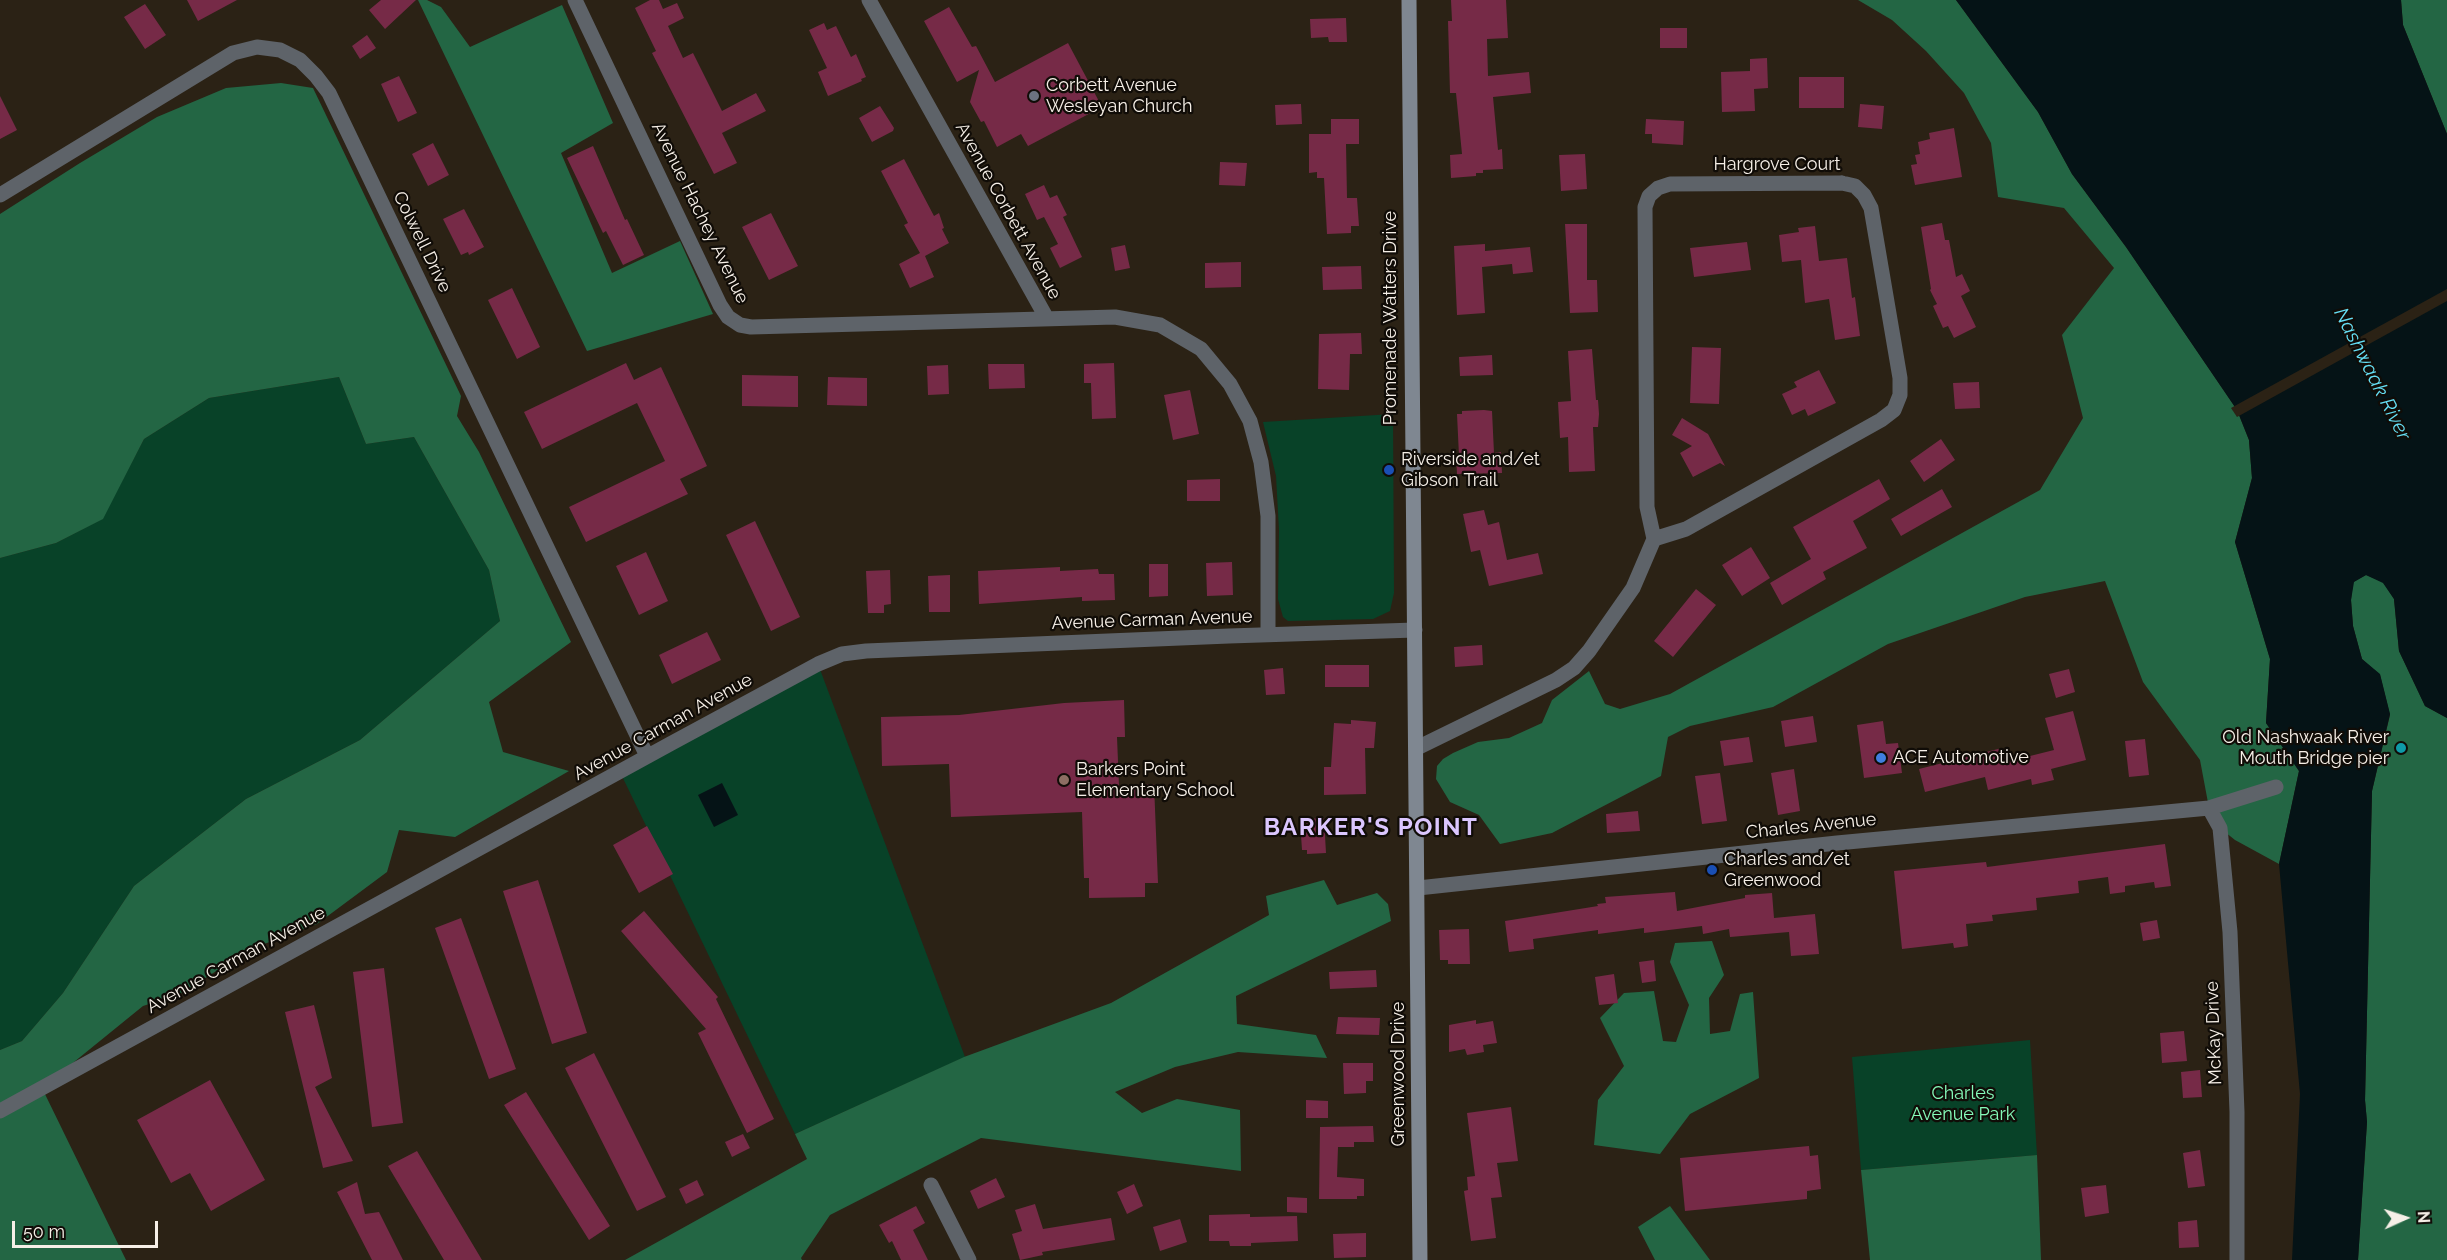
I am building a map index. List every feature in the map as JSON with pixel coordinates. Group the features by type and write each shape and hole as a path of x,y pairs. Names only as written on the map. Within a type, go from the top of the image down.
{"main road":[{"name":"Promenade Watters Drive","path":"1409,0 1418,888"},
{"name":"Greenwood Drive","path":"1418,888 1420,1260"}],"street":[{"name":"Avenue Hachey Avenue","path":"575,0 728,317 740,325 751,327 1046,317"},
{"name":"Avenue Corbett Avenue","path":"869,0 1046,317 1115,317 1160,325 1201,349 1230,384 1250,421 1261,462 1268,516 1268,634"},
{"name":"Colwell Drive","path":"0,195 233,53 257,47 280,50 300,60 329,93 647,756"},
{"name":"Hargrove Court","path":"1842,183 1855,186 1864,195 1871,208 1900,378 1900,395 1894,410 1881,420 1686,529 1654,539 1647,507 1645,207 1649,196 1658,188 1670,184 1842,183"},
{"path":"1417,748 1556,680 1574,668 1589,651 1633,588 1654,539"},
{"name":"Avenue Carman Avenue","path":"0,1111 647,756 818,664 842,654 1268,634 1415,630"},
{"name":"Charles Avenue","path":"1418,888 1837,843 2209,808 2276,787"},
{"name":"McKay Drive","path":"2209,808 2220,828 2230,932 2237,1112 2237,1260"},
{"path":"931,1185 969,1260"}],"green space":[{"path":"418,0 427,0 441,7 470,47 562,5 613,123 561,153 612,273 680,241 713,314 587,351"},
{"path":"1858,0 1956,0 2038,112 2072,174 2126,247 2237,410 2249,440 2252,478 2235,542 2270,659 2266,723 2299,771 2279,864 2235,840 2220,828 2209,808 2200,760 2143,682 2105,581 2025,597 1888,644 1773,707 1690,726 1668,737 1661,776 1552,833 1500,844 1479,815 1450,802 1436,779 1437,766 1453,753 1478,742 1509,738 1542,723 1552,700 1589,671 1605,704 1620,709 1670,694 2040,490 2083,418 2062,335 2114,268 2064,208 1998,197 1991,143 1964,93 1926,51 1892,20"},
{"path":"2401,0 2447,0 2447,134 2403,25"},
{"path":"281,83 313,88 461,396 457,416 479,452 571,642 489,702 503,752 569,771 455,837 399,830 387,872 317,924 251,949 180,994 143,1006 42,1088 126,1260 0,1260 0,1050 22,1041 63,993 134,886 246,799 360,740 500,621 489,570 414,437 366,444 339,377 209,398 144,439 103,519 56,543 0,558 0,214 157,117 226,88"},
{"path":"339,377 366,444 414,437 489,570 500,621 360,740 246,799 134,886 63,993 22,1041 0,1050 0,558 56,543 102,519 144,439 209,398"},
{"path":"1393,414 1394,593 1390,611 1373,619 1288,621 1283,617 1278,599 1279,530 1276,476 1263,422"},
{"path":"2366,575 2383,582 2394,599 2399,651 2425,706 2447,718 2447,1260 2358,1260 2367,1122 2365,1100 2372,791 2390,715 2380,675 2362,659 2353,626 2351,600 2353,582"},
{"path":"818,664 965,1057 795,1134 620,772"},
{"path":"1324,880 1337,905 1377,893 1388,904 1391,921 1236,996 1237,1024 1316,1035 1327,1058 1238,1052 1175,1067 1115,1092 1142,1113 1177,1099 1240,1110 1241,1171 981,1138 830,1215 801,1258 802,1260 625,1260 807,1159 795,1134 964,1057 1111,1003 1269,915 1266,896"},
{"path":"1712,941 1724,975 1709,998 1710,1034 1730,1031 1740,994 1753,992 1759,1078 1690,1114 1660,1154 1594,1145 1598,1100 1624,1066 1600,1018 1624,993 1654,991 1663,1041 1676,1042 1689,1005 1670,962 1675,943"},
{"name":"Charles Avenue Park","path":"2030,1040 2037,1155 1861,1170 1852,1057"},
{"path":"2037,1155 2041,1260 1870,1260 1861,1170"},
{"path":"1670,1206 1710,1260 1655,1260 1638,1227"}],"water":[{"name":"Nashwaak River","path":"1956,0 2401,0 2403,25 2447,134 2447,718 2425,706 2399,651 2394,599 2383,583 2366,575 2354,582 2351,600 2353,626 2362,659 2380,674 2390,714 2372,791 2365,1100 2367,1122 2358,1260 2292,1260 2300,1094 2279,864 2299,771 2266,723 2270,659 2235,542 2252,478 2249,440 2237,410 2126,247 2072,174 2038,112"},
{"path":"722,783 738,815 714,827 698,795"}],"pier":[{"path":"2447,289 2447,301 2237,417 2231,408"}],"building":[{"path":"187,0 237,0 198,21"},
{"path":"381,0 416,0 385,29 369,10"},
{"path":"650,0 659,0 663,9 677,3 684,18 668,26 683,58 693,53 722,111 756,93 766,111 722,133 737,163 714,174 652,53 656,51 635,8"},
{"path":"1451,0 1506,0 1508,38 1487,39 1488,76 1529,72 1531,93 1493,97 1498,150 1502,149 1503,169 1483,170 1483,173 1476,173 1476,176 1451,178 1450,155 1462,154 1456,93 1450,93 1448,21 1452,21"},
{"path":"145,4 166,35 145,49 124,17"},
{"name":"Corbett Avenue Wesleyan Church","path":"949,7 972,47 976,46 995,82 1068,43 1102,107 1028,146 1021,134 997,147 984,121 981,122 970,102 979,70 957,82 924,21"},
{"path":"1346,18 1347,42 1329,42 1328,37 1311,38 1310,19"},
{"path":"824,23 827,30 836,26 851,57 856,54 866,77 828,96 818,72 827,68 809,30"},
{"path":"1660,28 1687,28 1687,48 1660,48"},
{"path":"367,35 376,48 360,59 352,46"},
{"path":"1767,58 1768,88 1754,89 1755,111 1722,112 1721,72 1750,71 1750,59"},
{"path":"399,76 417,113 398,122 381,84"},
{"path":"1799,77 1844,77 1844,108 1799,108"},
{"path":"0,96 17,130 0,139"},
{"path":"1301,104 1302,124 1276,125 1275,105"},
{"path":"1860,104 1884,106 1882,129 1858,127"},
{"path":"880,106 894,128 893,131 872,142 859,118"},
{"path":"1331,119 1359,119 1359,144 1346,144 1347,198 1357,198 1359,226 1351,226 1351,233 1327,234 1324,178 1317,178 1317,172 1309,173 1309,134 1331,134"},
{"path":"1646,119 1684,121 1683,145 1652,143 1652,134 1645,134"},
{"path":"1954,128 1962,177 1915,185 1911,165 1917,164 1915,155 1920,154 1918,142 1930,139 1929,133"},
{"path":"433,143 449,175 428,186 412,154"},
{"path":"593,146 625,220 627,219 644,255 623,265 606,231 603,233 567,158"},
{"path":"1585,154 1587,189 1561,191 1559,155"},
{"path":"904,159 934,216 939,213 944,228 942,229 949,243 925,256 934,277 910,288 899,264 920,253 904,225 908,223 881,171"},
{"path":"1220,162 1247,163 1245,186 1219,185"},
{"path":"1044,185 1050,198 1057,195 1067,215 1063,217 1082,257 1060,268 1050,248 1058,244 1044,217 1037,220 1025,194"},
{"path":"464,209 484,247 469,255 468,252 461,255 443,219"},
{"path":"771,213 798,266 769,280 742,227"},
{"path":"1942,223 1945,240 1949,240 1956,277 1962,274 1970,291 1961,296 1976,327 1954,338 1948,326 1943,328 1933,306 1937,304 1930,290 1921,227"},
{"path":"1565,224 1587,224 1587,280 1597,280 1598,312 1570,313"},
{"path":"1815,226 1819,261 1847,258 1860,336 1835,340 1829,299 1805,303 1801,260 1782,262 1779,235 1799,232 1798,228"},
{"path":"1747,242 1751,270 1694,277 1690,248"},
{"path":"1485,244 1485,251 1530,247 1533,272 1513,274 1512,264 1482,267 1485,313 1457,315 1454,246"},
{"path":"1125,245 1130,268 1115,271 1111,248"},
{"path":"1241,262 1241,287 1205,288 1205,263"},
{"path":"1361,266 1362,289 1323,290 1322,267"},
{"path":"512,288 540,347 517,359 488,300"},
{"path":"1361,333 1362,354 1350,354 1349,390 1318,389 1319,334"},
{"path":"1692,347 1721,348 1719,404 1690,403"},
{"path":"1592,349 1599,414 1598,427 1593,427 1595,471 1569,472 1568,437 1560,438 1558,402 1571,401 1568,351"},
{"path":"1492,355 1493,375 1460,376 1459,357"},
{"path":"626,363 634,380 661,367 707,466 680,479 688,494 586,542 569,507 665,461 637,403 542,449 524,412"},
{"path":"1114,363 1116,418 1092,419 1091,383 1084,383 1084,364"},
{"path":"988,364 1024,364 1025,388 989,389"},
{"path":"948,365 949,394 928,395 927,366"},
{"path":"1819,370 1836,403 1808,416 1805,409 1792,415 1782,394 1797,387 1794,382"},
{"path":"742,375 798,376 798,407 742,406"},
{"path":"828,377 867,378 867,406 827,405"},
{"path":"1979,382 1980,408 1955,409 1953,383"},
{"path":"1190,390 1199,434 1173,440 1164,395"},
{"path":"1462,411 1492,411 1494,453 1501,452 1502,473 1457,474 1456,456 1459,456 1457,414 1462,414"},
{"path":"1682,418 1708,434 1725,466 1720,463 1693,477 1680,453 1692,446 1672,435"},
{"path":"1941,439 1955,460 1924,482 1910,461"},
{"path":"1220,479 1220,501 1187,501 1187,480"},
{"path":"1879,479 1890,499 1853,521 1867,548 1823,572 1826,579 1782,605 1770,583 1811,559 1793,527"},
{"path":"1942,489 1952,507 1901,536 1891,519"},
{"path":"1484,510 1488,525 1499,522 1507,560 1538,553 1543,574 1489,586 1480,550 1471,552 1463,514"},
{"path":"755,521 800,617 771,631 726,535"},
{"path":"1751,547 1770,578 1742,596 1722,565"},
{"path":"646,552 668,601 639,615 616,566"},
{"path":"1232,562 1233,595 1207,596 1206,563"},
{"path":"1149,564 1168,564 1168,596 1149,597"},
{"path":"1060,567 1060,571 1098,569 1099,574 1114,574 1115,600 1082,601 1082,597 979,604 978,571"},
{"path":"890,570 891,604 884,605 884,613 868,613 866,571"},
{"path":"950,575 950,612 929,612 928,576"},
{"path":"1696,589 1716,605 1673,657 1654,641"},
{"path":"707,632 721,660 672,684 659,655"},
{"path":"1482,645 1483,665 1455,667 1454,647"},
{"path":"1325,665 1369,665 1369,687 1325,687"},
{"path":"1283,668 1285,694 1266,695 1264,670"},
{"path":"2069,669 2075,692 2056,698 2049,674"},
{"name":"Barkers Point Elementary School","path":"1124,700 1125,737 1117,737 1119,786 1154,784 1158,883 1145,883 1145,897 1089,898 1089,878 1084,878 1082,812 951,817 949,764 882,766 881,717 959,715 1064,703"},
{"path":"2073,711 2086,760 2051,769 2054,780 2032,785 2031,779 1988,790 1985,777 1925,792 1919,769 2002,748 2006,762 2054,750 2045,718"},
{"path":"1813,716 1817,742 1785,747 1781,721"},
{"path":"1351,720 1376,722 1374,748 1365,748 1366,794 1324,795 1324,767 1331,767 1334,723 1351,724"},
{"name":"ACE Automotive","path":"1883,721 1886,744 1898,743 1902,773 1864,778 1857,725"},
{"path":"1749,737 1753,762 1724,766 1720,741"},
{"path":"2145,739 2149,775 2129,777 2125,741"},
{"path":"1794,769 1800,811 1778,815 1771,773"},
{"path":"1720,773 1727,821 1702,824 1695,776"},
{"path":"1638,811 1640,831 1607,833 1606,814"},
{"path":"1324,818 1326,853 1307,854 1307,850 1302,850 1301,835 1306,834 1306,819"},
{"path":"647,826 673,874 639,893 613,845"},
{"path":"2165,844 2171,886 2155,888 2154,882 2125,886 2125,892 2110,894 2108,877 2078,881 2079,893 2036,898 2037,910 1992,915 1993,921 1966,924 1968,946 1954,948 1953,943 1902,949 1894,871 1986,862 1987,867"},
{"path":"538,880 587,1033 552,1044 503,891"},
{"path":"1675,892 1677,911 1745,898 1745,895 1772,893 1774,918 1815,914 1819,954 1791,956 1789,932 1730,937 1729,929 1703,934 1702,926 1644,933 1644,928 1598,934 1598,930 1533,939 1534,949 1509,952 1505,921 1598,906 1597,904 1606,903 1605,897"},
{"path":"644,911 718,997 716,999 774,1119 747,1133 698,1033 706,1029 621,931"},
{"path":"461,918 516,1069 489,1079 435,928"},
{"path":"2157,920 2160,938 2143,941 2140,923"},
{"path":"1469,929 1470,964 1448,964 1448,960 1440,960 1439,930"},
{"path":"1654,960 1656,981 1642,983 1639,962"},
{"path":"384,968 403,1123 372,1127 353,972"},
{"path":"1376,970 1377,987 1330,989 1329,972"},
{"path":"1614,974 1618,1003 1599,1005 1595,977"},
{"path":"314,1005 332,1078 315,1087 353,1161 323,1168 285,1012"},
{"path":"1338,1017 1380,1018 1379,1035 1336,1034"},
{"path":"1476,1020 1476,1024 1493,1021 1497,1043 1483,1045 1484,1052 1467,1055 1465,1049 1449,1052 1449,1025"},
{"path":"2184,1031 2187,1061 2162,1063 2160,1033"},
{"path":"594,1053 666,1197 637,1211 565,1068"},
{"path":"1343,1063 1373,1063 1373,1081 1366,1081 1366,1093 1344,1094"},
{"path":"2200,1070 2202,1097 2183,1098 2181,1072"},
{"path":"210,1080 265,1180 211,1211 190,1173 171,1183 137,1120"},
{"path":"526,1092 610,1226 589,1240 504,1105"},
{"path":"1306,1100 1328,1101 1328,1118 1306,1118"},
{"path":"1511,1107 1518,1161 1497,1163 1502,1197 1491,1198 1496,1238 1471,1241 1464,1191 1468,1190 1467,1177 1475,1176 1467,1113"},
{"path":"1373,1126 1374,1142 1354,1142 1354,1147 1338,1147 1337,1177 1364,1179 1364,1196 1357,1196 1357,1199 1319,1199 1320,1127"},
{"path":"743,1134 750,1148 732,1157 725,1142"},
{"path":"1809,1146 1810,1156 1818,1155 1821,1189 1807,1191 1807,1199 1685,1211 1680,1158"},
{"path":"2200,1150 2205,1186 2188,1188 2183,1153"},
{"path":"417,1151 482,1260 444,1260 388,1166"},
{"path":"996,1178 1005,1197 978,1209 970,1191"},
{"path":"697,1180 704,1195 686,1204 679,1189"},
{"path":"357,1182 365,1214 379,1212 403,1260 372,1260 337,1192"},
{"path":"1134,1184 1143,1206 1127,1214 1117,1192"},
{"path":"2106,1185 2109,1213 2085,1217 2081,1188"},
{"path":"1287,1197 1307,1198 1307,1213 1287,1212"},
{"path":"1035,1204 1043,1229 1111,1218 1115,1240 1042,1252 1043,1255 1020,1260 1012,1234 1022,1231 1015,1210"},
{"path":"916,1206 925,1223 913,1230 928,1260 901,1260 892,1241 889,1243 879,1225"},
{"path":"1250,1214 1250,1217 1297,1216 1298,1241 1230,1246 1229,1241 1209,1241 1209,1215"},
{"path":"1180,1219 1187,1242 1160,1251 1153,1227"},
{"path":"2197,1220 2199,1247 2179,1248 2178,1222"},
{"path":"1366,1233 1366,1257 1334,1258 1333,1234"}],"place":[{"name":"Corbett Avenue Wesleyan Church","path":"1034,96"},
{"name":"Riverside and/et Gibson Trail","path":"1389,470"},
{"name":"Old Nashwaak River Mouth Bridge pier","path":"2401,748"},
{"name":"ACE Automotive","path":"1881,758"},
{"name":"Barkers Point Elementary School","path":"1064,780"},
{"name":"Charles and/et Greenwood","path":"1712,870"}],"district":[{"name":"BARKER'S POINT","path":"1371,828"}]}
